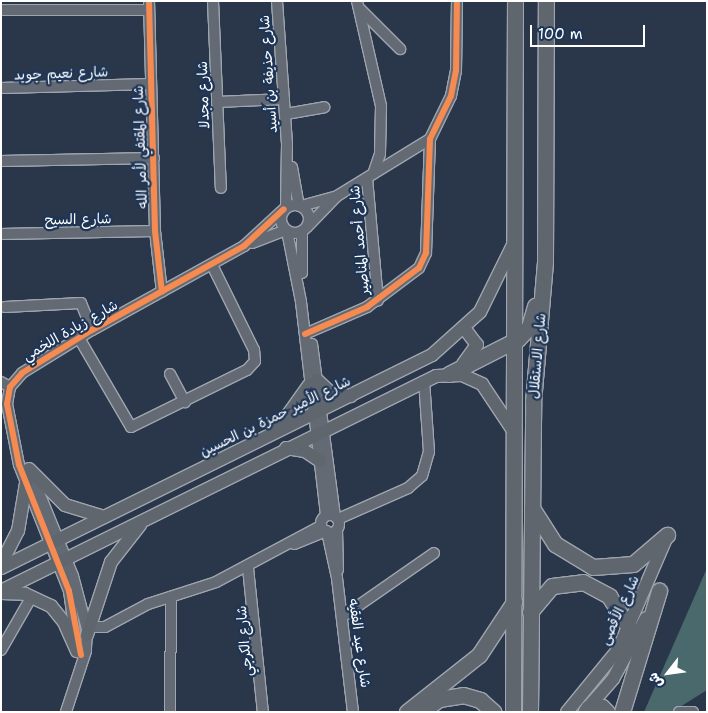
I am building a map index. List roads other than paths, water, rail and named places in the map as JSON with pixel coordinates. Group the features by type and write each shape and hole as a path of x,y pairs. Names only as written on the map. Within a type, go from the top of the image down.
{"highway":[{"name":"شارع الاستقلال","path":"513,712 515,241 509,155 515,1"},
{"name":"شارع الاستقلال","path":"530,712 533,402 543,292 546,1"},
{"path":"449,374 514,342 529,327 543,292"},
{"path":"531,507 555,544 593,567 632,564 667,535"},
{"path":"530,612 552,586 583,582 609,596 630,629"},
{"path":"622,712 659,591"},
{"path":"407,712 479,655 514,601"},
{"path":"421,712 439,699 463,695 480,700 494,712"},
{"path":"586,710 602,707 607,712"}],"main road":[{"name":"شارع الأمير حمزة بن الحسين","path":"1,568 432,355 465,329 492,294 515,241"},
{"path":"1,592 286,448 424,381 449,374 476,350 476,339 465,329"},
{"path":"449,374 482,384 514,432"},
{"path":"274,432 313,382 331,393 351,396"},
{"path":"286,448 305,451 320,461"},
{"path":"26,465 65,505 104,516"},
{"path":"1,564 18,531 26,483"},
{"path":"90,631 111,562 149,516"},
{"name":"شارع الأقصى","path":"567,712 606,669 630,629 667,535"},
{"name":"شارع الأقصى","path":"586,710 624,660 659,591"},
{"path":"1,592 32,596 60,616 79,653"}],"street":[{"name":"شارع مجدلا","path":"213,1 221,188"},
{"name":"شارع حذيفة بن أسيد","path":"277,1 286,114 285,208"},
{"path":"308,333 378,301 411,277 426,253 430,139 454,79 457,1"},
{"path":"358,5 382,106 380,154 370,176"},
{"path":"358,5 400,49"},
{"path":"1,10 149,6"},
{"name":"شارع المقتفي لأمر الله","path":"149,6 155,231 162,292"},
{"name":"شارع نعيم جويد","path":"1,88 151,84"},
{"path":"217,102 284,100"},
{"path":"286,114 324,107"},
{"path":"287,230 304,229 337,196 430,139"},
{"name":"شارع حذيفة بن أسيد","path":"287,144 300,205"},
{"path":"1,161 154,158"},
{"name":"شارع أحمد المناصير","path":"370,176 378,301"},
{"path":"308,333 287,230 281,220 285,208 337,196"},
{"path":"300,205 308,213 304,229 308,333"},
{"name":"شارع زيادة اللخمي","path":"244,246 285,208"},
{"name":"شارع زيادة اللخمي","path":"54,541 26,465 7,404 6,384 92,330 244,246 287,230"},
{"name":"شارع السيح","path":"1,234 155,231"},
{"path":"79,338 127,425 136,428 185,402 255,362 254,350 212,265"},
{"path":"5,307 82,303 92,330"},
{"name":"شارع عيد الفقيه","path":"308,333 353,712"},
{"path":"170,374 185,402"},
{"path":"90,631 105,627 148,604 171,599 248,568 330,524 408,488 422,476 429,452 424,381"},
{"name":"شارع عيد الفقيه","path":"320,433 320,461 326,474"},
{"name":"شارع زيادة اللخمي","path":"26,465 26,483 54,541"},
{"path":"54,541 81,599 90,631 86,651 79,653"},
{"path":"342,617 434,553"},
{"path":"62,561 72,602 79,653 66,712"},
{"name":"شارع الكرجي","path":"248,568 263,712"},
{"path":"1,650 32,596"},
{"path":"170,712 171,599"},
{"path":"679,712 693,712"}]}
